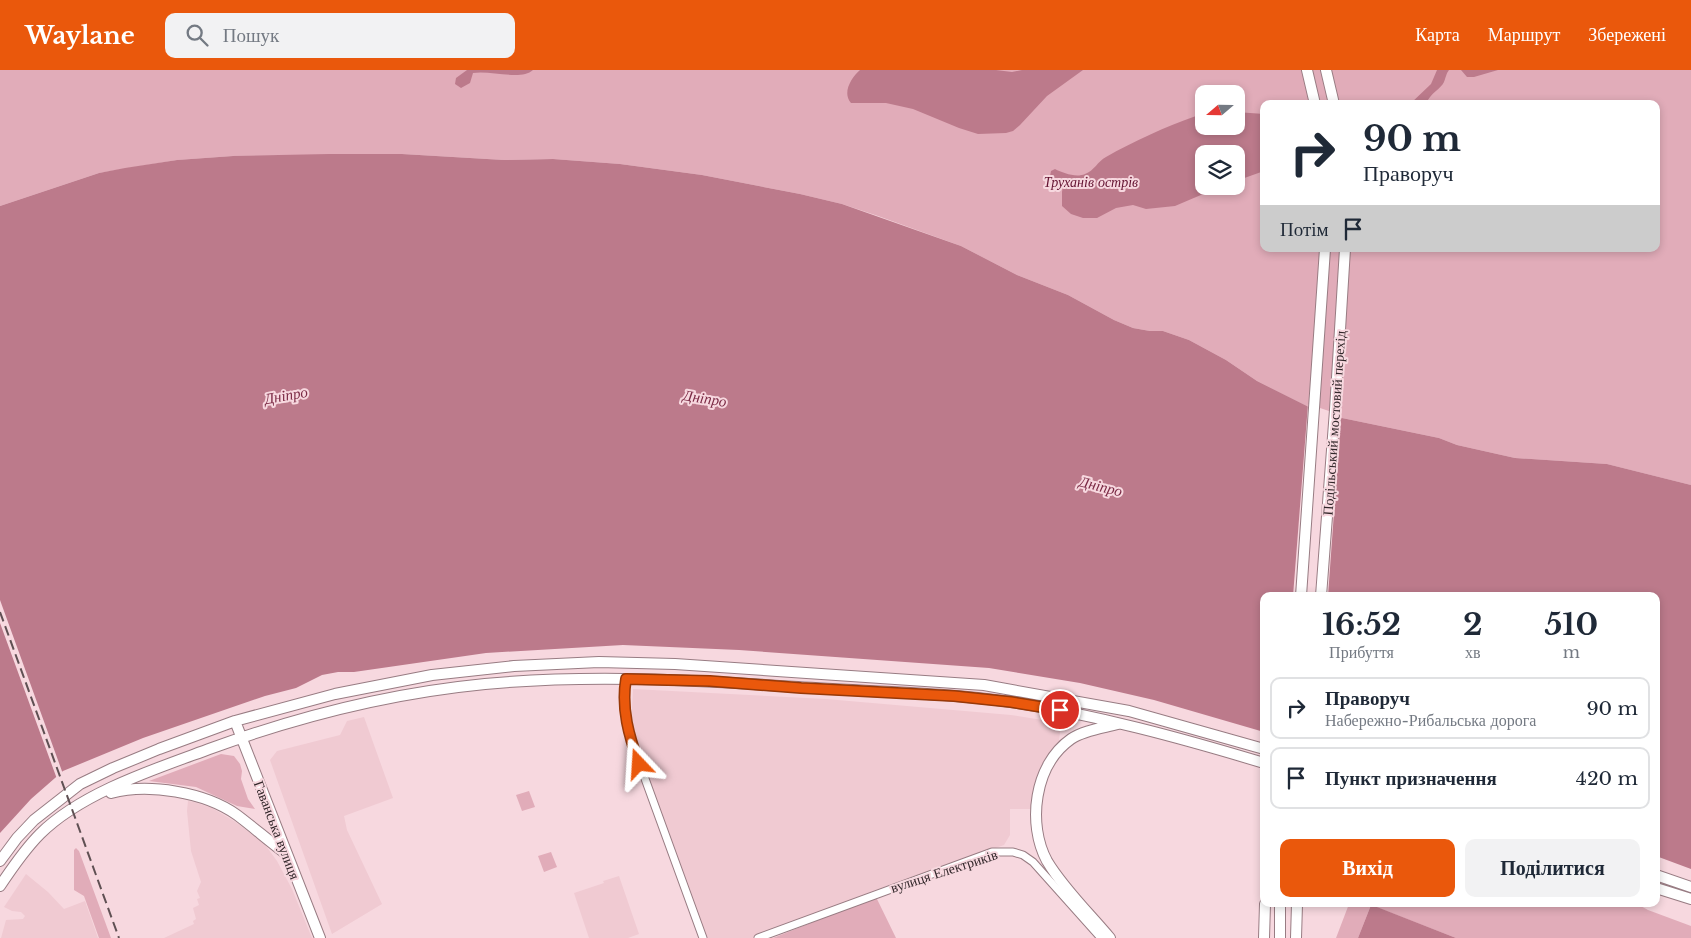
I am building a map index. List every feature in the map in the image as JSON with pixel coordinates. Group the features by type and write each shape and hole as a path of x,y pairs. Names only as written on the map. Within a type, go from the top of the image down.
{"main road":[{"path":"1307,70 1314,100"},
{"path":"1326,70 1333,100"},
{"name":"Подільський мостовий перехід","path":"1301,592 1325,252"},
{"name":"Подільський мостовий перехід","path":"1321,592 1345,252"},
{"path":"0,861 17,838 34,820 80,784 159,749 235,721 335,694 432,675 505,666 599,662 675,664 984,685 1129,711 1260,748"},
{"path":"0,886 17,860 42,832 69,810 166,764 271,727 387,699 482,684 626,679 710,681 968,697 1011,702 1121,723 1260,761"},
{"name":"Гаванська вулиця","path":"235,721 320,938"},
{"path":"1110,938 1055,873 1040,844 1035,820 1038,793 1043,777 1053,757 1076,736 1121,723"},
{"path":"88,800 121,790 152,788 194,796 236,814 286,854"},
{"path":"1660,876 1691,887"},
{"path":"1660,889 1691,899"},
{"path":"1264,938 1265,907"},
{"path":"1280,907 1280,938"},
{"path":"1296,938 1297,907"}],"street":[{"path":"626,679 624,702 628,732 703,938"},
{"name":"вулиця Електриків","path":"758,938 945,868 992,852 1003,851 1023,855 1033,862 1101,938"}],"shaded area":[{"path":"633,689 826,699 1011,715 1061,723 1058,750 1035,809 1010,809 1010,835 1004,845 876,890 752,938 706,938 631,728"},
{"path":"364,717 393,798 344,816 347,830 382,904 332,934 270,760 277,751 340,735 347,721"},
{"path":"188,801 212,808 263,842 277,861 292,889 312,938 164,938 194,924 193,921 196,919 193,908 199,905 197,899 200,898 197,891 201,882 191,851 187,811"},
{"path":"26,874 48,892 64,909 85,901 98,938 1,938 6,920 23,919 25,916 21,912 12,911 4,907"},
{"path":"619,876 639,934 628,938 589,938 574,893"}],"green space":[{"name":"Труханів острів","path":"0,70 1691,70 1691,485 1607,464 1515,458 1457,445 1439,438 1342,418 1313,409 1257,381 1226,360 1189,340 1163,331 1133,328 1068,295 1017,275 961,246 842,204 800,194 702,175 620,164 553,159 504,160 402,154 233,156 177,160 99,173 0,206"},
{"path":"221,754 234,756 240,764 242,771 241,779 248,799 255,809 237,806 196,787 149,781"},
{"path":"529,791 535,807 522,811 516,795"},
{"path":"76,848 79,851 111,938 99,938 84,896 74,890 74,850"},
{"path":"551,852 557,867 544,872 538,856"},
{"path":"876,897 896,938 773,938"},
{"path":"1348,907 1370,907 1358,938 1336,938"},
{"path":"1376,907 1642,907 1691,926 1691,938 1456,938"}],"water":[{"path":"467,70 533,70 521,75 473,73 470,83 461,88 455,84 456,78"},
{"path":"860,70 996,70 1012,72 1022,70 1083,70 1047,96 1013,131 978,134 913,109 886,103 851,103 847,95 849,86"},
{"path":"1437,70 1449,70 1443,85 1428,100 1414,100 1431,84"},
{"path":"1461,70 1498,70 1474,77 1467,77"},
{"path":"1245,113 1260,114 1260,172 1245,178 1245,145 1195,145 1195,195 1201,195 1175,206 1146,209 1133,205 1116,208 1097,218 1083,218 1071,214 1062,206 1063,186 1061,181 1050,176 1051,171 1055,169 1074,175 1085,174 1091,171 1103,159 1161,130 1195,116 1195,135 1245,135"},
{"name":"Дніпро","path":"402,154 504,160 553,159 620,164 702,175 800,194 842,204 961,246 1017,275 1068,295 1133,328 1163,331 1189,340 1226,360 1257,381 1313,409 1342,418 1439,438 1457,445 1515,458 1607,464 1691,485 1691,869 1660,857 1660,592 1260,592 1260,731 1154,700 1080,683 989,668 739,650 623,645 486,653 354,672 338,672 322,675 296,688 265,696 143,738 63,771 31,799 0,833 0,206 99,173 177,160 233,156"},
{"path":"1370,907 1377,907 1456,938 1358,938"}],"pier":[{"path":"1308,404 1341,415 1328,592 1293,592"},
{"path":"0,600 63,774 57,779 0,623"}],"railway":[{"path":"0,612 119,938"}],"route":[{"path":"639,764 626,725 624,702 626,679 710,681 801,688 927,694 1011,702 1060,710"}]}
